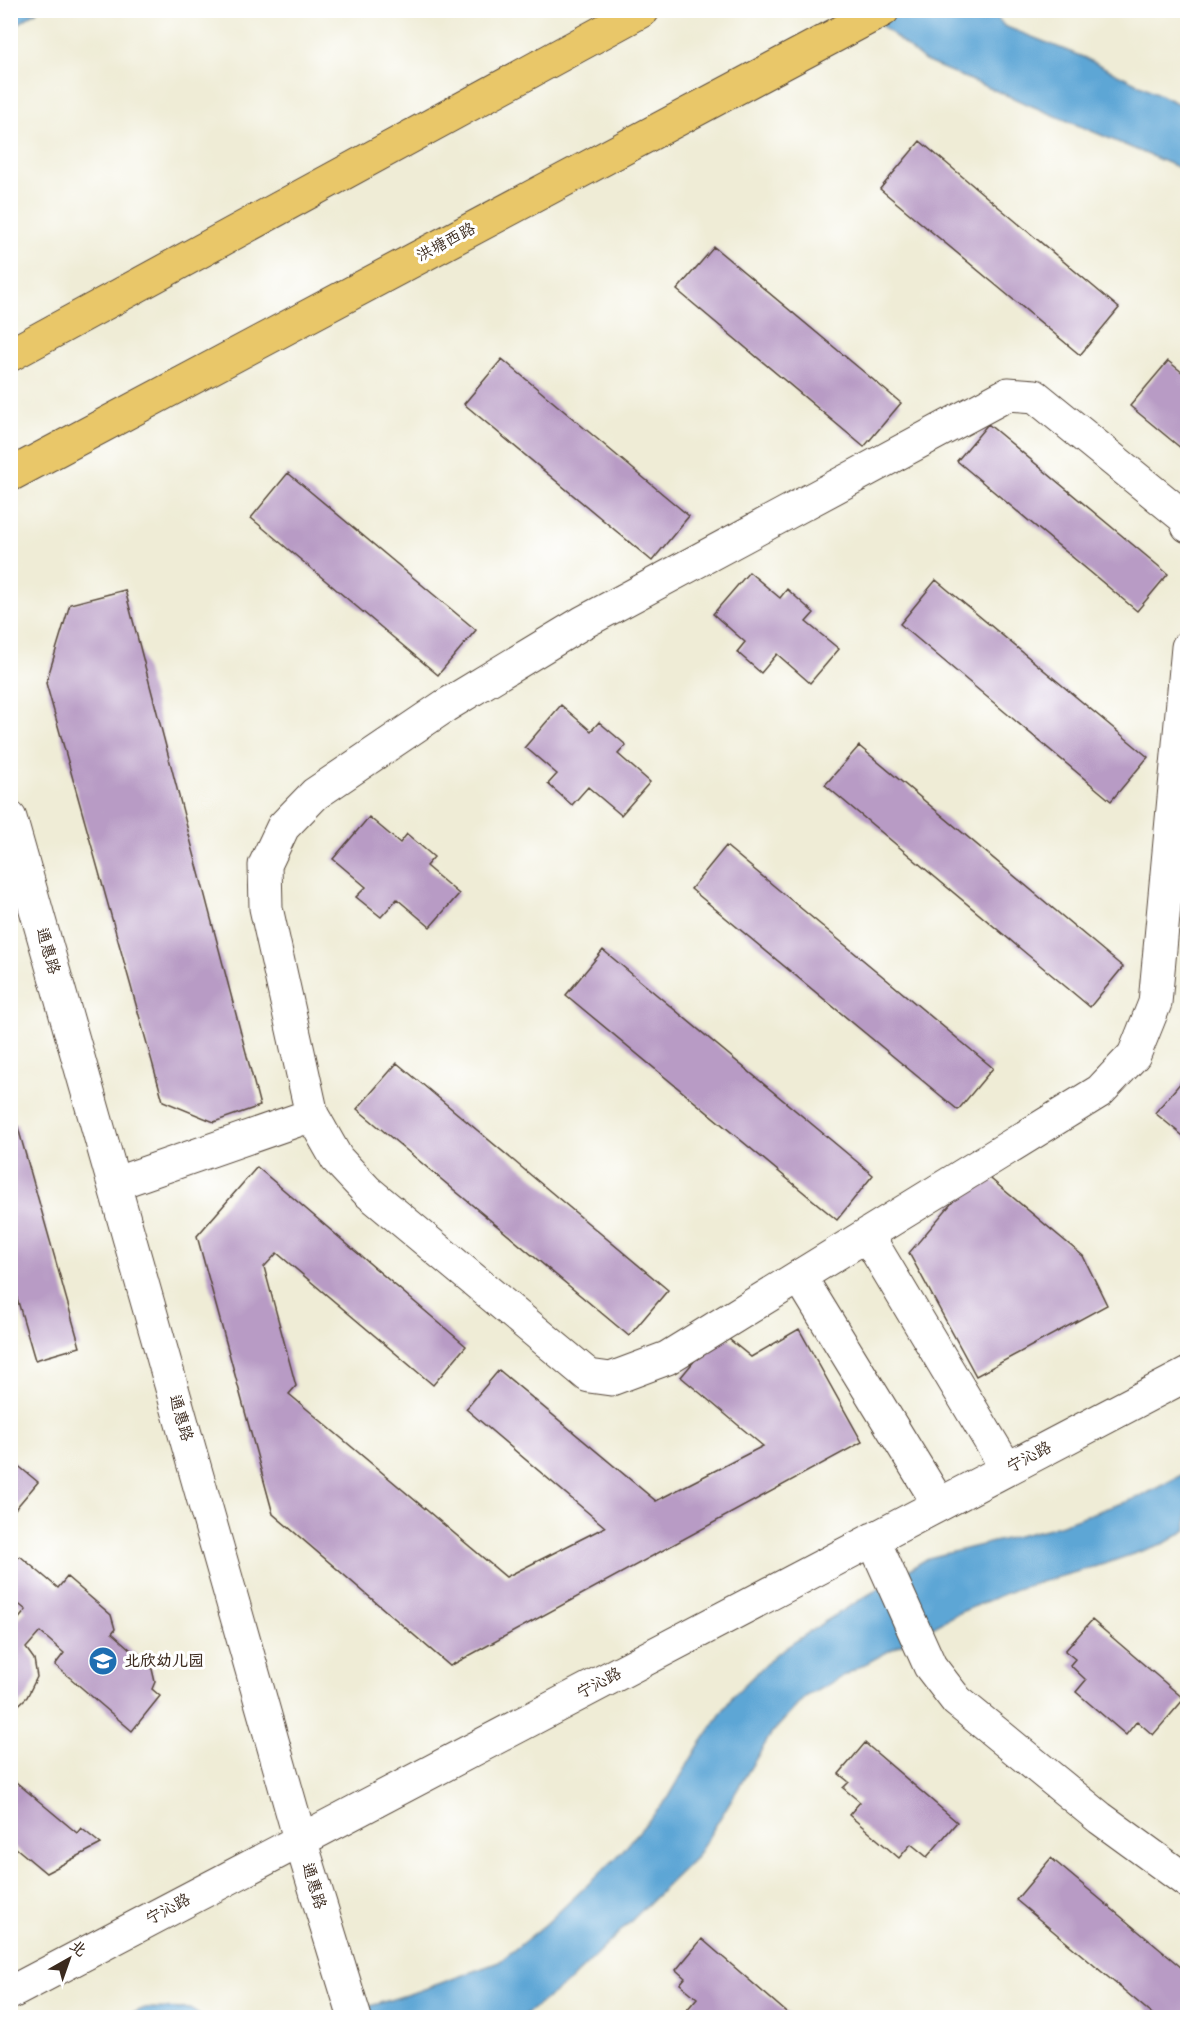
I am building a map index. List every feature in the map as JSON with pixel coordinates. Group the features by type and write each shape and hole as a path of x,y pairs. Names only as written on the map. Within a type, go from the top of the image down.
{"main road":[{"path":"10,355 643,10"},
{"name":"洪塘西路","path":"10,476 883,10"}],"street":[{"path":"1188,526 1185,518 1035,396 1008,394 582,623 445,706 315,794 283,827 265,865 266,908 312,1115 337,1159 367,1191 588,1376 611,1378 667,1358 1100,1091 1134,1055 1155,1003 1188,648"},
{"name":"通惠路","path":"10,818 300,1839 356,2018"},
{"path":"114,1184 312,1115"},
{"path":"867,1235 1007,1469"},
{"path":"800,1277 939,1504"},
{"name":"宁沁路","path":"10,1993 1188,1374"},
{"path":"873,1539 930,1666 957,1701 1100,1818 1188,1882"}],"water":[{"path":"11,10 37,10 37,11 11,29"},
{"path":"864,11 992,11 1004,26 1083,57 1187,108 1187,171 925,61"},
{"path":"1187,1472 1187,1530 1165,1543 1104,1564 1016,1589 956,1614 805,1697 771,1734 697,1856 570,1981 522,2017 331,2018 419,1991 499,1962 546,1924 617,1857 669,1797 698,1747 733,1696 775,1655 826,1621 928,1558 1050,1528 1142,1496"},
{"path":"145,2008 190,2009 202,2017 123,2017"}],"building":[{"path":"920,141 1119,308 1080,355 880,189"},
{"path":"714,247 901,403 864,447 677,290"},
{"path":"502,359 689,516 652,561 464,404"},
{"path":"1168,361 1188,377 1188,454 1130,406"},
{"path":"988,424 1168,574 1137,611 957,461"},
{"path":"288,473 476,630 438,675 251,518"},
{"path":"749,572 780,598 787,589 814,613 806,622 839,649 810,683 777,654 761,673 737,652 745,642 713,614"},
{"path":"936,580 1148,757 1111,801 900,624"},
{"path":"125,590 260,1106 214,1122 163,1101 46,683 70,604"},
{"path":"561,705 591,731 599,722 626,745 618,754 650,782 621,815 588,787 572,805 548,784 557,774 525,747"},
{"path":"859,746 1123,967 1090,1007 825,785"},
{"path":"369,817 400,843 407,834 434,857 426,866 459,894 430,927 397,899 381,917 356,897 366,887 333,859"},
{"path":"726,846 993,1068 958,1110 691,889"},
{"path":"603,950 873,1175 837,1220 566,995"},
{"path":"397,1063 668,1290 629,1336 357,1109"},
{"path":"1188,1074 1188,1140 1155,1113"},
{"path":"17,1124 80,1347 35,1360 10,1274 10,1126"},
{"path":"257,1167 466,1346 433,1385 277,1253 264,1267 296,1386 289,1394 506,1577 605,1527 466,1409 499,1370 656,1501 763,1446 681,1377 719,1331 751,1357 799,1329 862,1442 450,1666 273,1514 197,1236"},
{"path":"980,1170 1083,1256 1107,1305 976,1376 909,1253"},
{"path":"10,1459 38,1482 10,1515"},
{"path":"20,1556 58,1588 67,1577 111,1615 115,1629 112,1633 152,1669 155,1682 152,1689 160,1696 132,1731 55,1665 64,1653 40,1632 26,1648 34,1659 37,1677 27,1697 10,1713 10,1629 26,1610 10,1597 10,1567"},
{"path":"1092,1620 1184,1699 1153,1735 1137,1721 1126,1735 1076,1692 1086,1680 1070,1665 1075,1659 1065,1651"},
{"path":"865,1743 957,1822 927,1857 911,1844 899,1858 849,1815 860,1802 843,1788 849,1782 839,1774"},
{"path":"10,1777 77,1833 81,1828 101,1844 46,1873 10,1843"},
{"path":"1051,1858 1188,1973 1188,2018 1157,2018 1016,1900"},
{"path":"702,1939 793,2018 694,2018 686,2011 697,1998 680,1984 685,1978 676,1970"}],"place":[{"name":"北欣幼儿园","path":"103,1661"}]}
